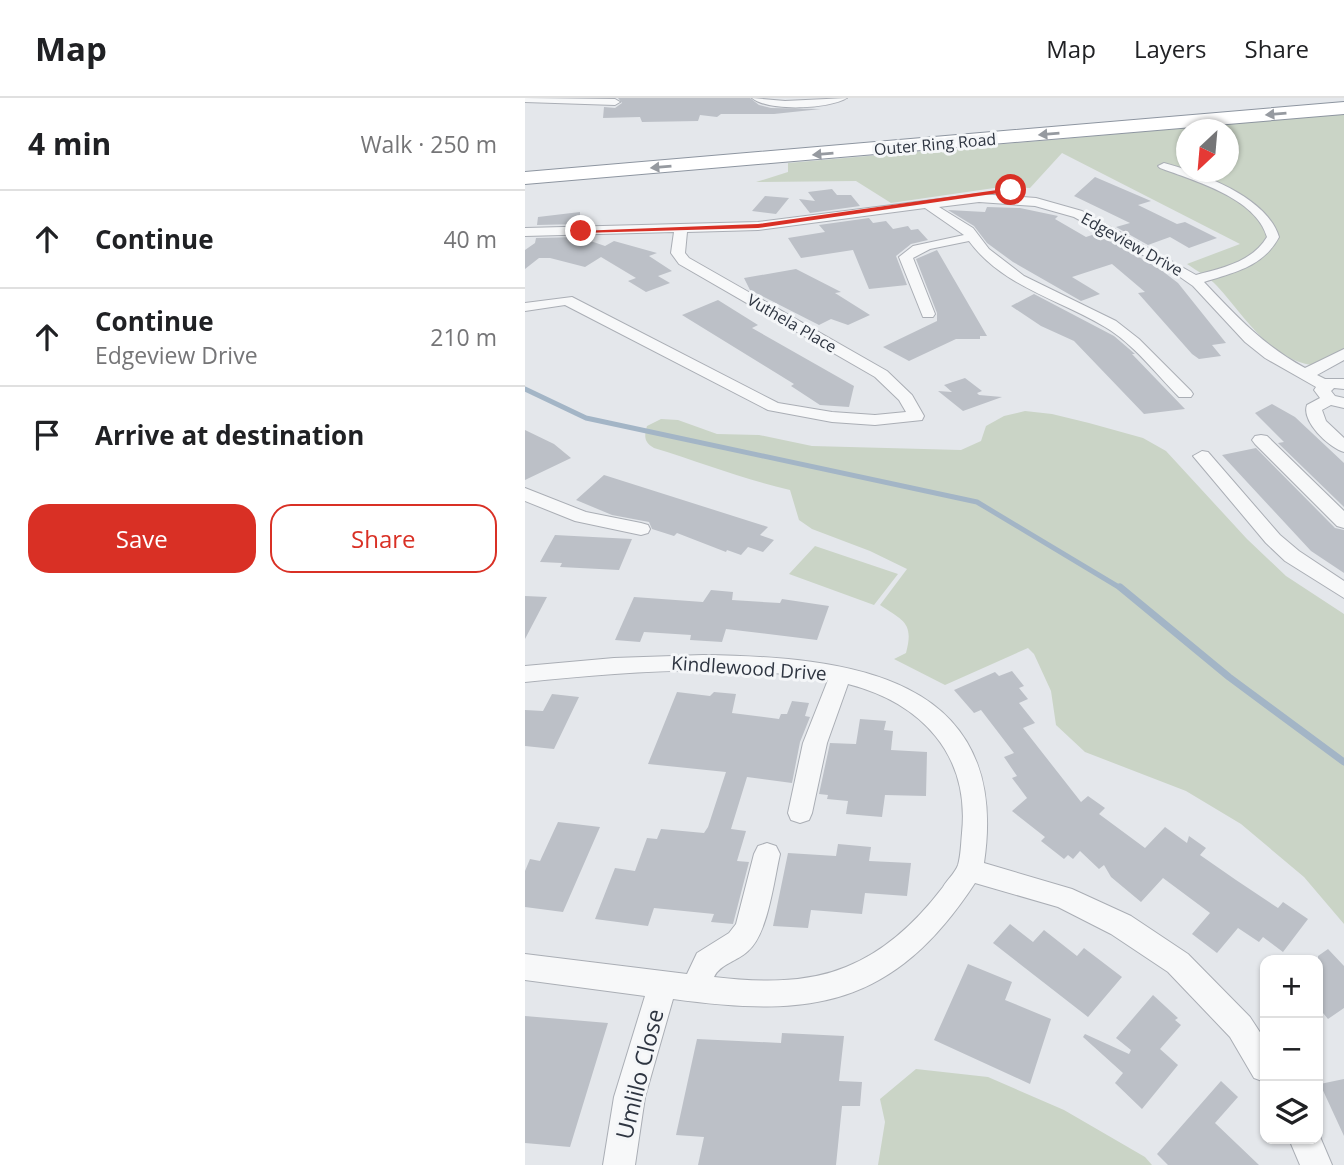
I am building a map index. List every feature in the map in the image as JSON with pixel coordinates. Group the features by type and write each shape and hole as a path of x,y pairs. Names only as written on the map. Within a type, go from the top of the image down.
{"highway":[{"name":"Outer Ring Road","path":"745,140 1248,98"},
{"name":"Outer Ring Road","path":"525,178 1344,108"}],"street":[{"path":"757,98 760,101 782,103 842,98"},
{"path":"525,99 615,102"},
{"path":"1164,166 1245,201 1263,217 1272,231 1272,241 1265,251 1230,269 1195,280"},
{"name":"Edgeview Drive","path":"525,232 681,230 794,222 954,200 1014,200 1056,206 1133,242 1195,280 1250,339 1332,396"},
{"path":"925,203 958,223 993,260 1019,279 1111,324 1134,342 1185,394"},
{"name":"Vuthela Place","path":"525,307 567,300 774,407 832,417 875,420 916,416 906,398 881,374 684,261 678,253 681,230"},
{"path":"928,314 907,254 915,248 972,237"},
{"path":"1305,375 1344,354"},
{"path":"1344,384 1332,396 1313,408 1321,426 1344,447"},
{"path":"1261,440 1344,522"},
{"path":"1202,456 1273,539 1292,556 1344,591"},
{"path":"525,494 553,510 589,521 641,529"},
{"name":"Kindlewood Drive","path":"525,674 675,662 803,668 841,674 881,686 916,704 946,729 963,754 975,788 977,824 969,870 941,912 913,941 878,967 830,986 779,995 695,989 525,967"},
{"path":"800,813 815,743 841,674"},
{"path":"695,989 707,962 739,942 748,930 767,854"},
{"path":"969,870 1063,897 1121,925 1178,963 1240,1027 1260,1059"},
{"name":"Umlilo Close","path":"619,1165 619,1149 640,1060 663,984"},
{"path":"1307,1144 1316,1165"}],"green space":[{"path":"1344,114 1344,351 1311,365 1282,354 1258,334 1214,283 1187,264 1240,244 1062,153 1030,188 1001,187 891,203 856,181 756,182 788,172 788,163 1176,129 1176,182 1239,182 1239,123"},
{"path":"1025,411 1052,414 1143,438 1166,451 1247,539 1286,576 1344,614 1344,924 1304,877 1241,824 1186,791 1085,752 1056,725 1051,691 1034,654 1028,648 945,685 894,659 906,653 908,629 901,619 880,605 907,569 870,551 812,529 799,520 790,490 654,448 648,444 645,436 647,426 661,419 678,420 717,434 759,435 812,446 961,450 981,441 986,426 1004,416"},
{"path":"815,546 898,574 874,605 789,574"},
{"path":"916,1069 988,1077 1064,1110 1145,1157 1152,1165 878,1165 885,1122 880,1099"}],"building":[{"path":"618,98 750,98 759,105 771,108 821,109 774,114 721,114 717,117 700,115 698,121 642,122 640,117 603,118 604,107 615,108 622,103"},
{"path":"1095,177 1151,201 1138,205 1177,224 1185,222 1217,238 1189,248 1170,237 1148,245 1116,227 1130,223 1074,196"},
{"path":"832,189 837,195 851,195 860,206 810,213 799,199 815,201 808,192"},
{"path":"765,196 789,198 776,214 752,211"},
{"path":"987,207 1020,208 1058,216 1055,219 1086,237 1098,233 1161,270 1178,283 1226,343 1212,345 1221,356 1199,359 1192,354 1138,293 1145,292 1112,264 1072,277 1100,294 1081,301 1013,262 987,243 974,226 948,210 985,212"},
{"path":"580,212 580,224 537,225 538,217"},
{"path":"869,218 873,223 886,221 893,229 908,226 911,230 918,229 928,240 911,244 896,256 907,285 869,289 853,250 801,258 788,238 825,232 819,225"},
{"path":"579,237 605,246 614,241 657,253 649,256 672,271 658,276 670,283 646,292 628,281 636,278 601,257 585,267 550,258 539,258 525,269 525,250 535,243 536,238"},
{"path":"937,250 987,336 980,336 980,339 956,339 909,361 883,347 937,321 937,313 916,259"},
{"path":"796,269 841,292 835,293 870,315 848,325 831,319 819,325 750,290 744,278"},
{"path":"1034,294 1114,336 1135,354 1132,354 1185,409 1144,414 1074,341 1041,326 1011,306"},
{"path":"718,300 758,325 752,328 854,386 849,407 820,405 791,386 794,384 682,315"},
{"path":"965,378 982,391 977,393 979,395 1002,397 963,411 938,391 952,392 944,385"},
{"path":"1272,404 1295,417 1344,463 1344,507 1278,443 1284,442 1255,413"},
{"path":"525,430 554,444 571,458 525,480"},
{"path":"1256,448 1335,528 1344,530 1344,573 1311,551 1222,455"},
{"path":"604,475 768,527 760,535 774,540 763,552 748,547 741,555 727,550 726,552 677,533 674,536 652,529 649,522 612,515 576,500"},
{"path":"555,535 632,539 619,570 560,567 562,563 540,562"},
{"path":"711,590 733,592 732,600 780,603 782,599 829,606 817,640 726,629 722,642 690,640 691,635 644,632 640,642 615,640 634,597 703,602"},
{"path":"525,596 547,597 525,639"},
{"path":"1012,671 1024,686 1019,688 1028,699 1019,703 1035,723 1023,728 1081,802 1088,796 1105,808 1099,814 1145,848 1165,827 1187,843 1189,836 1206,848 1200,855 1278,908 1283,902 1308,919 1283,952 1263,937 1259,942 1238,928 1217,953 1192,934 1210,913 1163,878 1141,902 1111,877 1104,865 1099,869 1080,851 1073,859 1068,855 1064,859 1041,841 1045,837 1012,811 1027,798 1012,778 1017,776 1004,757 1014,753 981,710 974,713 954,690 995,672 999,676"},
{"path":"677,692 710,696 714,692 736,694 732,713 779,719 781,714 787,714 792,701 809,703 805,716 810,717 800,742 792,783 747,777 731,829 746,831 737,861 749,862 733,924 711,922 714,914 654,908 648,926 595,919 615,868 635,871 647,838 657,839 661,829 704,833 708,827 726,772 648,764"},
{"path":"552,694 579,697 554,749 525,746 525,710 543,711"},
{"path":"860,719 886,721 884,730 893,731 891,750 927,752 926,796 885,795 882,817 846,814 848,801 827,799 828,795 819,794 830,743 856,744"},
{"path":"558,822 600,827 563,912 525,907 525,871 530,859 540,861"},
{"path":"838,844 871,847 869,861 911,863 907,896 865,893 862,914 811,910 808,928 773,926 788,853 836,856"},
{"path":"1010,924 1033,942 1044,930 1077,956 1084,948 1122,977 1088,1017 993,943"},
{"path":"1328,949 1344,966 1344,1008 1328,1019 1323,1013 1323,955 1319,955"},
{"path":"968,964 1012,982 1005,1000 1051,1019 1030,1084 934,1040"},
{"path":"1153,995 1178,1018 1175,1020 1181,1025 1160,1049 1178,1065 1142,1109 1115,1083 1123,1073 1083,1037 1085,1034 1129,1054 1131,1050 1116,1038"},
{"path":"525,1016 608,1023 570,1147 525,1143"},
{"path":"782,1033 844,1036 839,1081 862,1082 860,1106 842,1106 836,1165 698,1165 704,1137 676,1135 697,1039 781,1043"},
{"path":"1344,1079 1344,1136 1323,1090 1323,1083"},
{"path":"1221,1081 1238,1097 1215,1123 1259,1165 1168,1165 1157,1154"}],"waterway":[{"path":"525,389 586,418 977,502 1122,589"},
{"path":"1120,587 1229,677 1344,762"}],"route":[{"path":"581,231 758,226 1011,190"}]}
